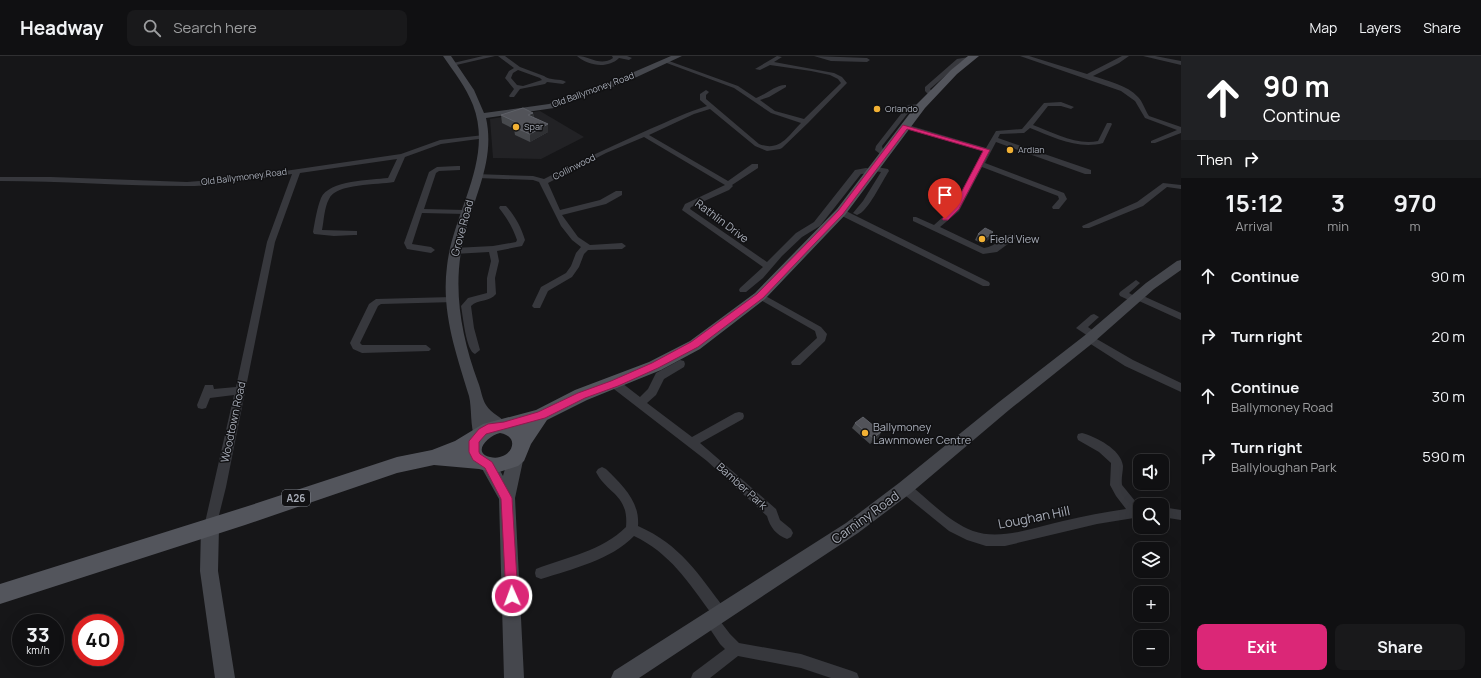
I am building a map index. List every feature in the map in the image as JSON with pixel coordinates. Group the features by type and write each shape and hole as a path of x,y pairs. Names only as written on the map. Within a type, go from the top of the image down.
{"main road":[{"name":"A26","path":"0,594 210,527 389,467 434,457 461,446 488,428 502,426 541,415 581,395 655,366 694,344 760,296 841,212 922,106 954,72 972,58"},
{"name":"A26","path":"434,457 504,464 519,450 541,415"},
{"path":"502,426 511,428 517,433 520,438 519,450"},
{"path":"479,434 474,441 474,452 476,457 485,463"}],"street":[{"path":"449,60 492,56"},
{"path":"501,56 518,68 537,74 544,80 563,82"},
{"path":"580,56 602,67 611,62 615,56 629,58"},
{"name":"Old Ballymoney Road","path":"481,116 550,106 593,91 678,56"},
{"path":"817,56 831,59 867,60"},
{"path":"1023,56 1118,87 1130,94 1142,106 1144,114 1147,117 1181,130"},
{"path":"1088,76 1126,56"},
{"path":"1146,56 1181,63"},
{"path":"758,69 780,57"},
{"name":"Grove Road","path":"449,60 471,92 481,116 484,137 483,154 478,176 465,212 454,251 452,276 452,300 455,326 479,408 479,434"},
{"path":"666,62 736,87 773,112 806,122"},
{"path":"706,92 702,98 757,145 766,149 780,147 843,85 842,79 837,75 828,72 783,67 770,63"},
{"path":"518,68 511,72 508,78 515,87 518,88 539,85 543,83 544,80"},
{"path":"755,100 763,98 784,86"},
{"path":"512,96 518,88"},
{"path":"935,228 956,209 981,164 987,150 1000,131 1023,131 1045,105 1056,103 1071,107"},
{"path":"884,154 879,150 879,146 910,106 922,106"},
{"path":"643,134 711,107"},
{"path":"1028,125 1080,143 1092,144 1101,142 1109,124"},
{"path":"906,126 987,150"},
{"path":"1153,142 1181,130"},
{"path":"643,134 728,184"},
{"name":"Collinwood","path":"478,176 533,178 544,182 605,151 643,134"},
{"name":"Old Ballymoney Road","path":"0,179 51,178 188,184 237,180 402,156 440,142 484,137"},
{"path":"994,139 1088,172"},
{"path":"354,233 334,234 317,232 326,197 333,190 339,187 391,180 402,156"},
{"path":"981,164 1061,195 1063,199 1056,207"},
{"name":"Rathlin Drive","path":"755,166 728,184 729,186 726,188 688,206 686,210 768,267"},
{"path":"431,250 410,247 408,245 434,171 437,169 457,168"},
{"path":"743,290 760,276 799,235 817,224 858,172 866,170 885,171 866,202 857,213"},
{"name":"Woodtown Road","path":"225,678 210,571 210,527 220,487 271,242 297,171"},
{"name":"Collinwood","path":"544,182 549,196 567,230 588,246"},
{"path":"1086,226 1140,204 1166,185 1181,187"},
{"path":"559,213 603,202 620,193"},
{"path":"454,251 516,246 521,241 520,236 509,215 503,208"},
{"path":"419,211 465,212"},
{"path":"841,212 986,284"},
{"path":"916,219 984,251 996,250 1013,236"},
{"path":"799,235 814,241"},
{"path":"538,306 544,289 568,275 575,267 580,253 588,246 622,246"},
{"path":"475,350 469,328 466,306 471,300 488,297 492,294 492,275 495,261 493,249"},
{"name":"Carniny Road","path":"621,678 852,528 905,488 1091,337 1136,293 1150,286 1181,264"},
{"path":"1136,293 1181,316"},
{"path":"760,296 818,329 822,334 822,339 796,362"},
{"path":"426,349 362,349 357,348 355,344 374,304 379,301 452,300"},
{"path":"1094,317 1080,328 1130,363 1181,388"},
{"path":"640,404 652,392 660,376 680,364"},
{"name":"Bamber Park","path":"614,383 711,458 772,513 775,523 786,533"},
{"path":"202,405 208,390 240,390"},
{"path":"479,408 502,426"},
{"path":"691,443 739,416"},
{"name":"Loughan Hill","path":"1082,437 1103,449 1114,459 1117,466 1115,480 1117,485 1133,506"},
{"path":"514,678 507,498 510,475 519,450"},
{"path":"485,463 507,498"},
{"path":"541,573 568,564 619,541 632,529 633,519 630,505 602,472"},
{"name":"Loughan Hill","path":"905,488 953,528 971,536 986,540 1005,540 1133,513"},
{"path":"1169,513 1181,515"},
{"path":"632,529 654,540 669,551 702,589 725,639 736,648 801,660 852,678"},
{"path":"698,678 736,648"}],"shaded area":[{"path":"540,111 584,137 541,159 493,158 490,119"}],"building":[{"path":"523,108 533,113 528,115 548,124 530,134 514,127 520,124 501,115"},
{"path":"985,228 993,232 986,238 978,234"},
{"path":"863,417 881,432 873,438 855,423"}],"place":[{"name":"Orlando","path":"877,109"},
{"name":"Spar","path":"516,127"},
{"name":"Ardian","path":"1010,150"},
{"name":"Field View","path":"982,239"},
{"name":"Ballymoney Lawnmower Centre","path":"865,433"}],"route":[{"path":"512,596 507,498 500,483 488,465 476,457 474,452 474,441 482,431 488,428 504,426 541,415 581,395 655,366 694,344 760,296 814,241 841,212 906,126 987,150 981,164 956,209 945,219"}]}
